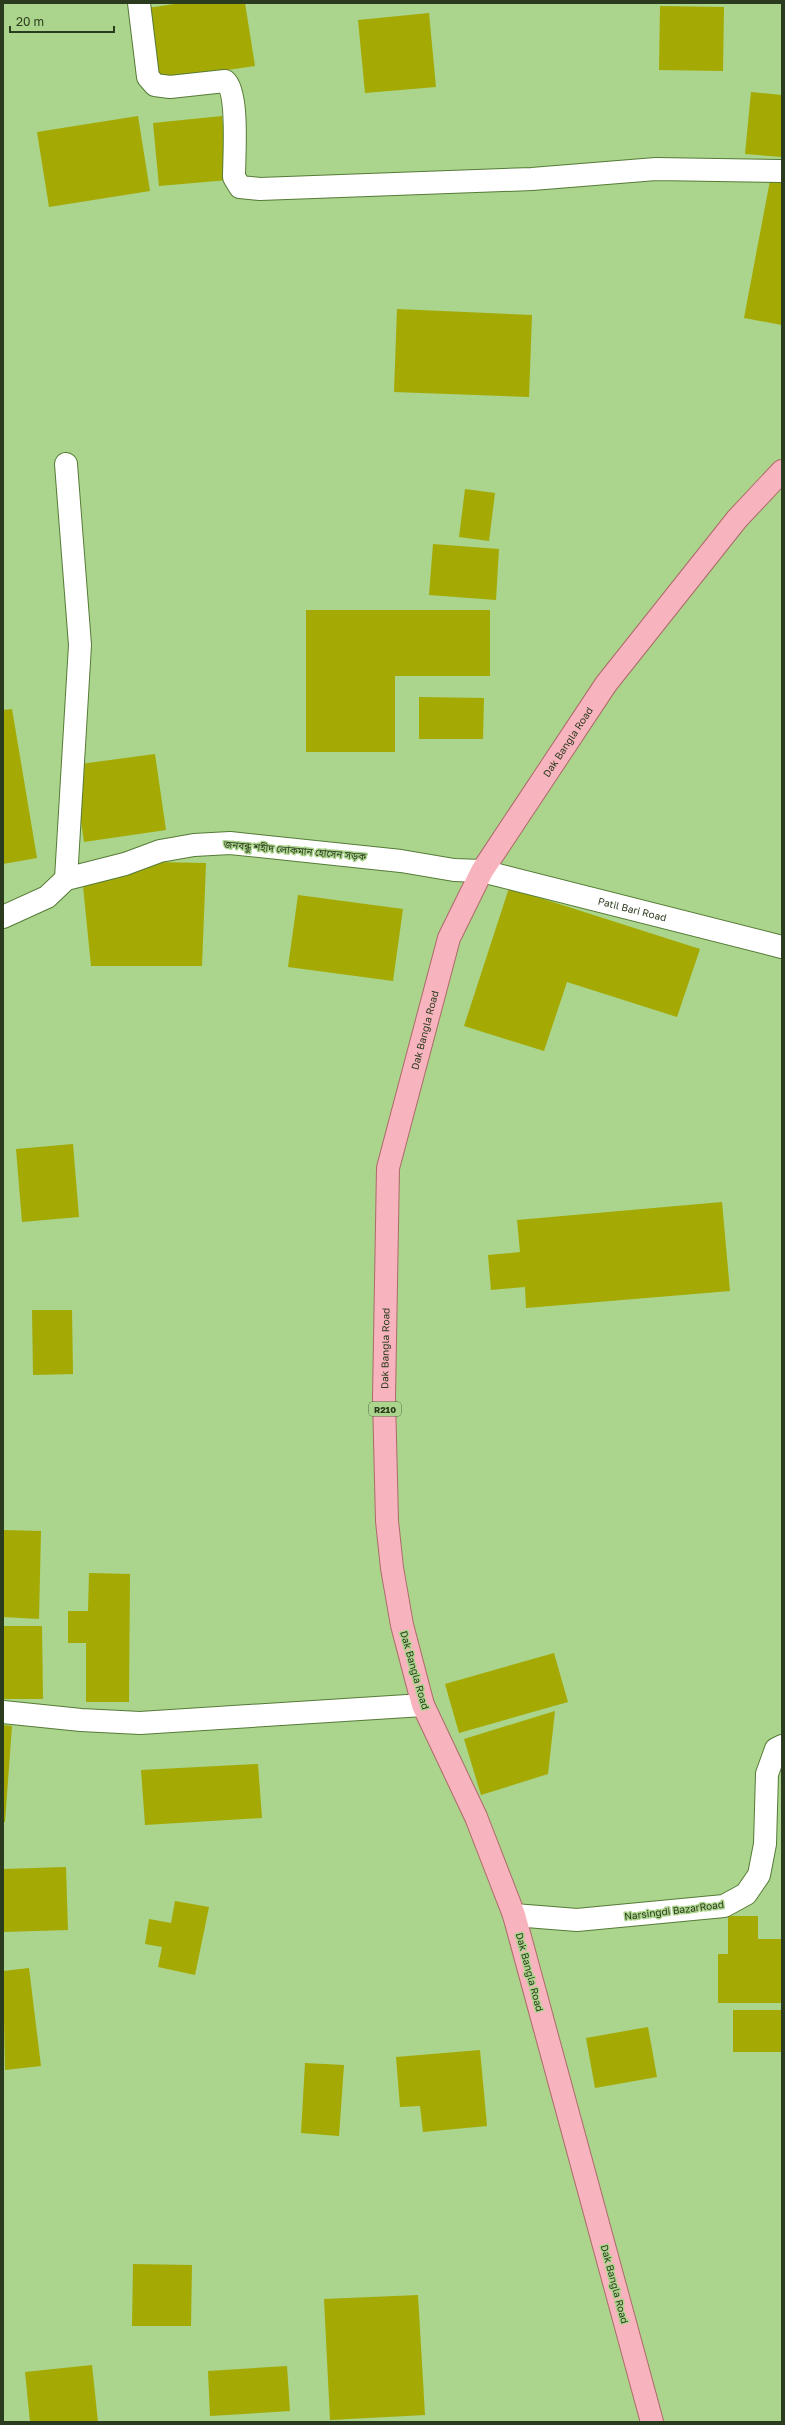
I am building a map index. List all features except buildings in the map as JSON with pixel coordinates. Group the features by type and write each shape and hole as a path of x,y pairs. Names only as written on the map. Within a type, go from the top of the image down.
{"main road":[{"name":"Dak Bangla Road","path":"652,2422 514,1915 476,1817 423,1705 402,1625 392,1568 387,1521 384,1398 388,1168 449,938 482,871 606,684 737,519 782,471"}],"street":[{"path":"139,3 148,77 155,85 170,87 224,81 228,84 234,107 234,177 240,187 260,189 532,179 656,169 782,171"},
{"path":"66,464 80,645 66,879"},
{"name":"জনবন্ধু শহীদ লোকমান হোসেন সড়ক","path":"3,917 47,897 66,879 125,864 160,851 194,845 230,843 401,861 454,870 482,871"},
{"name":"Patil Bari Road","path":"482,871 782,946"},
{"path":"3,1712 81,1720 140,1723 423,1705"},
{"name":"Narsingdi BazarRoad","path":"514,1915 577,1920 724,1906 746,1894 759,1875 765,1844 767,1774 776,1749 782,1746"}]}
